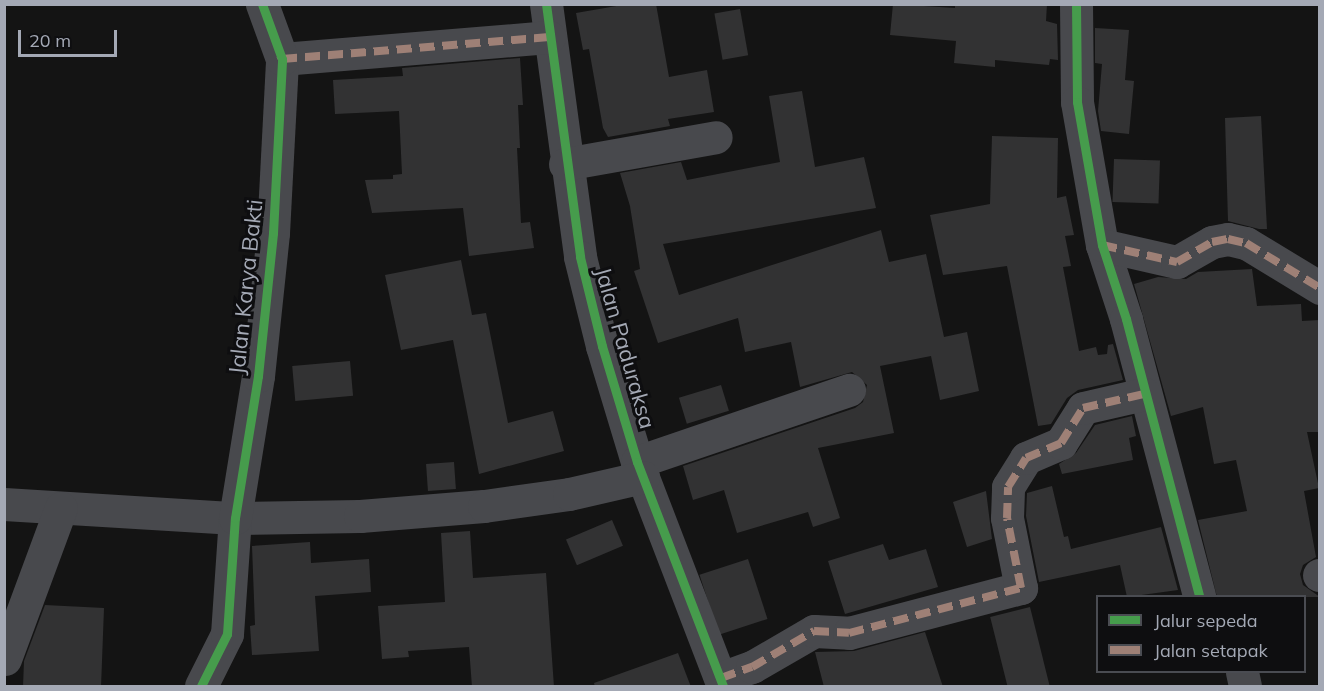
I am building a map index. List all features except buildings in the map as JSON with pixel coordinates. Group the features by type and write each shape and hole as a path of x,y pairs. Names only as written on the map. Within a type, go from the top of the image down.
{"street":[{"path":"262,4 282,58 549,37"},
{"name":"Jalan Paduraksa","path":"546,4 565,164 580,257 640,470 722,682"},
{"path":"1076,4 1077,102 1102,245 1198,595"},
{"name":"Jalan Karya Bakti","path":"201,687 227,633 235,518 258,376 273,233 282,58"},
{"path":"565,164 716,137"},
{"path":"1102,245 1178,262 1212,242 1228,239 1246,243 1320,288"},
{"path":"4,504 235,518 360,516 484,506 569,494 640,470 849,390"},
{"path":"722,682 814,631 849,633 1021,588 1007,518 1008,487 1026,458 1061,443 1083,408 1144,394"},
{"path":"5,659 61,508"}],"marked path":[{"path":"280,55 282,59 549,37"},
{"path":"1102,245 1177,262 1212,242 1228,239 1246,243 1320,288"},
{"path":"721,678 752,667 814,631 849,633 1021,588 1007,518 1008,487 1026,458 1061,443 1083,408 1144,394"}],"cycle path":[{"path":"201,686 227,634 235,518 258,376 273,233 282,59 262,4"},
{"path":"546,4 580,257 602,346 637,462 723,686"},
{"path":"1076,4 1077,102 1102,245 1126,319 1199,595"}]}
